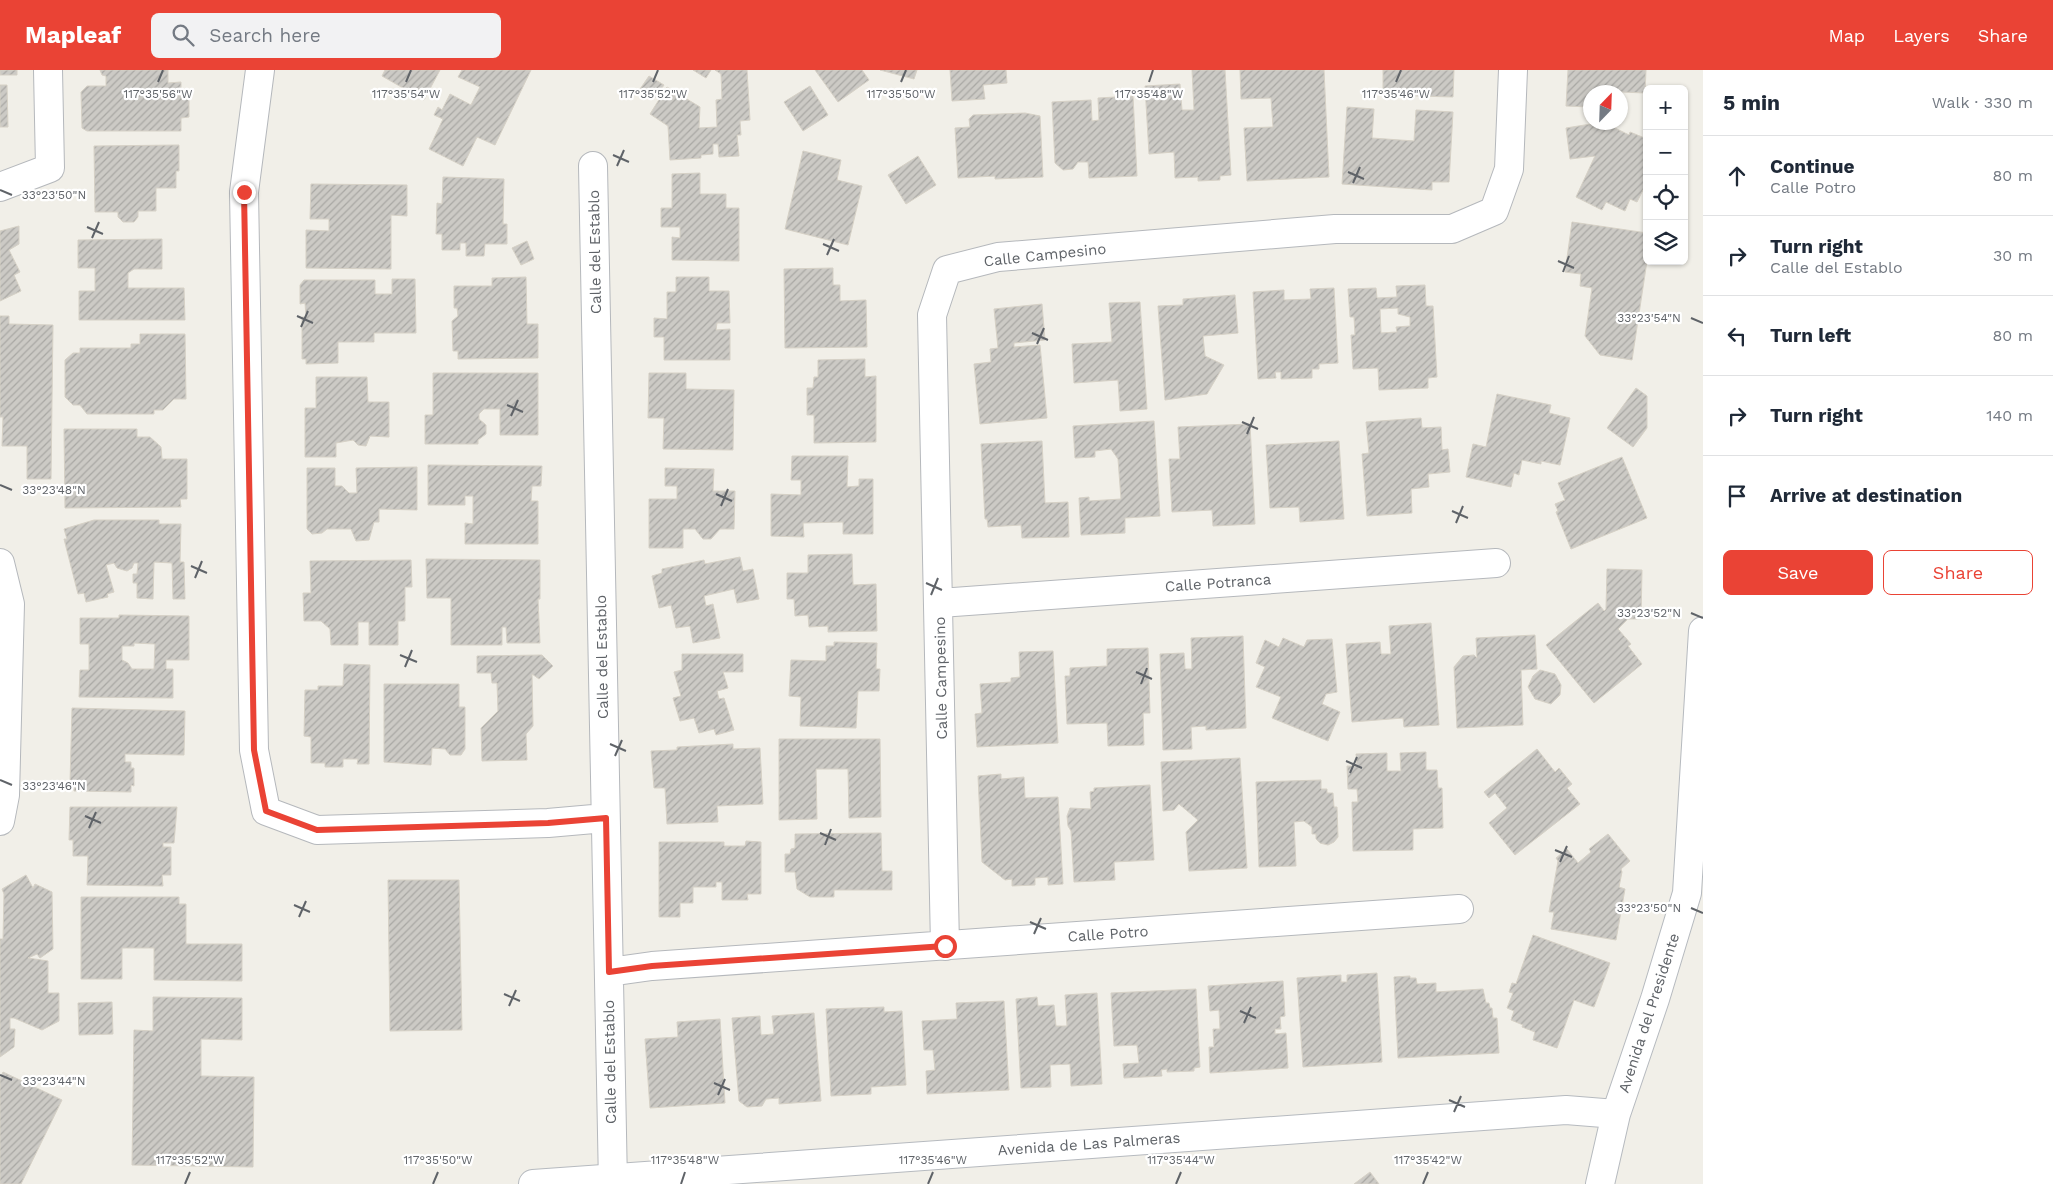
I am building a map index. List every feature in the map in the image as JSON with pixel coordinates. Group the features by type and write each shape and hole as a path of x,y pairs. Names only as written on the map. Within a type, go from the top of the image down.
{"street":[{"path":"0,187 50,168 48,70"},
{"path":"260,70 244,192 254,750 266,811 317,830 548,823 606,818"},
{"name":"Calle Campesino","path":"945,946 940,603 932,315 947,270 998,257 1326,230 1452,229 1494,211 1509,169 1514,70"},
{"name":"Calle del Establo","path":"594,166 613,1181"},
{"path":"0,563 10,604 5,795 0,821"},
{"name":"Calle Potranca","path":"940,603 1496,563"},
{"name":"Avenida del Presidente","path":"1600,1184 1616,1114 1655,999 1687,893 1703,631"},
{"name":"Calle Potro","path":"609,972 652,966 1459,909"},
{"name":"Avenida de Las Palmeras","path":"532,1184 613,1181 1566,1110 1616,1114"}],"building":[{"path":"0,70 17,70 17,75 0,75"},
{"path":"100,70 168,70 168,83 181,82 181,95 189,95 189,117 181,118 181,131 87,131 82,128 81,92 87,86 106,86 106,76 102,75"},
{"path":"385,70 440,70 424,100 382,76"},
{"path":"462,70 531,70 495,145 477,137 463,166 429,149 443,119 434,115 438,107 442,110 450,94 471,105 480,87 458,77"},
{"path":"693,70 711,70 706,78"},
{"path":"715,70 747,70 750,120 740,121 741,135 737,135 739,156 719,157 718,144 713,144 713,154 701,155 701,158 670,160 668,126 650,114 667,87 700,107 699,128 717,127 716,100 722,99 721,74"},
{"path":"815,70 862,70 869,80 838,102"},
{"path":"880,70 917,70 914,79"},
{"path":"950,70 1006,70 1007,83 983,85 985,99 952,101"},
{"path":"1192,70 1225,70 1231,175 1220,176 1220,180 1198,181 1198,177 1175,178 1174,152 1149,154 1145,86 1180,84 1182,110 1194,110"},
{"path":"1240,70 1324,70 1329,177 1247,181 1244,128 1273,127 1271,98 1241,99"},
{"path":"1383,70 1454,70 1453,97 1383,95"},
{"path":"1568,70 1646,70 1643,93 1628,92 1628,85 1583,85 1583,107 1566,106"},
{"path":"649,76 664,85 655,98 640,89"},
{"path":"0,85 7,85 8,127 0,127"},
{"path":"810,86 828,115 803,131 784,102"},
{"path":"1133,96 1137,176 1089,178 1088,162 1078,162 1073,169 1063,170 1055,163 1052,102 1091,100 1092,121 1099,120 1098,98"},
{"path":"1347,107 1374,109 1372,138 1414,141 1416,110 1453,112 1449,182 1432,182 1432,190 1342,184"},
{"path":"1025,113 1040,116 1043,177 995,179 995,176 958,178 955,128 970,127 969,119 973,115"},
{"path":"1583,125 1583,130 1619,130 1629,135 1630,132 1643,137 1643,190 1637,202 1630,199 1625,211 1606,202 1602,210 1576,197 1595,156 1570,159 1566,128"},
{"path":"179,145 179,171 176,171 176,188 156,188 156,211 138,211 138,217 134,222 123,222 118,217 118,212 95,212 94,146"},
{"path":"803,151 841,160 837,180 862,186 848,245 785,229"},
{"path":"918,156 936,185 906,204 888,175"},
{"path":"700,173 700,194 726,194 726,208 739,208 739,261 672,260 672,237 680,238 680,227 661,227 661,208 672,208 672,174"},
{"path":"443,177 504,179 503,224 507,224 507,244 485,244 484,256 466,256 466,243 460,243 460,250 442,250 442,234 436,234 437,203 442,204"},
{"path":"311,184 407,185 407,216 391,215 391,269 306,268 306,230 329,231 329,219 310,219"},
{"path":"1572,222 1643,232 1643,265 1646,265 1632,360 1600,355 1585,336 1592,288 1580,286 1581,274 1565,272"},
{"path":"19,226 19,244 9,250 20,272 14,275 21,291 0,301 0,231"},
{"path":"162,239 162,269 134,269 128,273 128,288 184,288 185,320 79,320 79,291 95,291 95,268 78,268 78,240"},
{"path":"527,241 534,259 521,265 512,248"},
{"path":"833,268 833,285 840,285 840,301 866,300 867,347 785,348 784,269"},
{"path":"526,277 527,324 538,324 538,358 458,359 458,351 453,351 452,321 458,316 457,308 454,308 454,286 492,286 492,278"},
{"path":"676,277 709,277 709,291 729,291 730,323 717,323 716,330 730,329 730,360 664,360 664,337 654,337 654,318 667,319 667,292 676,292"},
{"path":"392,279 415,279 416,333 374,333 374,342 338,342 338,363 306,364 306,359 302,359 302,317 306,317 305,303 300,304 300,285 304,280 375,280 375,294 392,294"},
{"path":"1425,285 1426,306 1433,306 1437,377 1428,378 1428,388 1379,390 1378,368 1353,369 1351,335 1355,335 1354,317 1350,317 1348,289 1376,288 1377,298 1397,297 1396,286","holes":["1398,308 1398,314 1410,317 1410,326 1396,327 1397,332 1381,333 1380,309"]},
{"path":"1334,288 1338,363 1319,364 1319,369 1312,369 1312,378 1281,379 1281,372 1275,372 1276,378 1258,379 1253,292 1284,290 1284,300 1311,299 1310,289"},
{"path":"1235,295 1238,333 1203,336 1205,356 1224,365 1207,394 1165,400 1158,306 1183,305 1183,299"},
{"path":"1140,302 1147,409 1120,411 1118,380 1074,383 1072,344 1112,342 1109,303"},
{"path":"1042,304 1045,340 1014,343 1014,347 1040,345 1047,418 980,424 974,364 991,362 990,349 998,348 994,309"},
{"path":"0,316 9,316 9,324 53,325 51,479 27,479 27,446 2,446 3,417 0,417"},
{"path":"140,334 185,334 186,399 174,399 163,410 154,410 154,414 87,414 80,405 73,405 65,397 65,360 73,353 80,353 80,348 131,348 131,344 140,344"},
{"path":"865,359 865,377 876,376 876,442 814,443 814,415 807,415 807,388 813,388 814,377 818,377 818,360"},
{"path":"433,373 538,373 538,435 500,435 500,409 484,409 479,414 479,419 486,425 486,434 478,440 478,444 425,444 425,415 433,415"},
{"path":"649,373 686,373 686,389 734,390 733,450 663,449 664,418 648,418"},
{"path":"316,377 367,377 368,402 389,402 389,437 370,436 366,446 358,445 353,440 336,443 336,457 305,457 305,408 316,408"},
{"path":"1636,388 1647,396 1647,428 1633,447 1607,428"},
{"path":"1497,394 1551,405 1549,413 1570,418 1560,465 1522,460 1519,475 1514,473 1511,487 1466,477 1473,444 1486,447"},
{"path":"1421,418 1422,428 1441,427 1442,450 1448,449 1450,472 1428,474 1429,487 1411,489 1412,513 1367,516 1362,454 1369,453 1366,422"},
{"path":"1154,421 1160,516 1125,518 1125,533 1081,535 1079,498 1089,497 1089,501 1121,499 1118,459 1111,449 1095,451 1095,457 1075,458 1073,426"},
{"path":"1250,424 1255,524 1213,526 1212,510 1172,512 1169,459 1180,459 1178,427"},
{"path":"64,429 137,429 137,437 150,437 161,447 162,459 187,459 187,499 180,499 181,507 65,508"},
{"path":"1042,441 1045,503 1068,502 1069,537 1022,538 1021,525 988,527 987,519 985,519 981,444"},
{"path":"1339,441 1344,519 1300,522 1299,507 1270,508 1266,445"},
{"path":"792,456 848,456 847,487 859,486 859,479 873,479 873,534 843,534 843,522 803,523 804,537 771,536 771,494 801,495 801,480 791,480"},
{"path":"1622,457 1647,518 1571,549 1556,512 1558,511 1555,504 1565,500 1558,483"},
{"path":"428,465 542,466 541,486 532,486 531,501 538,501 538,544 465,544 465,523 473,524 473,496 465,496 465,505 428,505"},
{"path":"417,467 417,510 379,509 379,522 374,522 369,540 356,541 351,529 327,529 322,533 312,534 307,529 307,468 335,468 335,486 342,486 349,493 357,493 356,468"},
{"path":"665,468 714,469 713,491 735,491 734,529 720,529 711,539 703,539 695,529 683,529 683,548 649,548 649,499 677,499 677,486 665,486"},
{"path":"94,520 159,520 159,524 181,524 180,562 184,562 185,599 173,599 172,563 154,562 153,599 137,598 137,583 133,583 133,574 137,574 138,563 134,563 132,568 127,571 117,568 114,563 106,565 114,592 107,594 108,597 86,602 84,593 78,594 64,539 67,539 64,529"},
{"path":"852,554 853,585 876,584 877,631 828,632 828,626 809,627 808,615 795,616 794,599 787,599 787,573 808,573 808,555"},
{"path":"740,557 743,571 753,569 759,599 737,603 734,589 704,596 706,606 713,604 720,638 693,643 690,626 676,628 671,605 659,608 652,576 662,573 662,569 704,560 705,564"},
{"path":"426,559 540,560 540,599 538,599 540,643 507,643 506,627 502,627 502,645 451,645 451,598 427,598"},
{"path":"411,560 412,587 405,587 405,621 398,621 398,645 369,645 369,622 358,622 358,645 331,645 330,629 321,621 304,621 303,593 311,593 310,561"},
{"path":"1607,569 1642,570 1641,619 1628,619 1618,629 1631,644 1628,646 1642,664 1594,703 1546,645 1598,603 1604,611 1606,609"},
{"path":"119,615 189,616 189,660 166,660 166,669 173,669 173,698 79,697 80,670 89,670 89,644 80,644 80,618 119,618","holes":["134,643 155,644 154,669 132,669 128,663 122,660 122,646 134,646"]},
{"path":"1431,623 1439,725 1404,727 1403,718 1352,722 1346,644 1380,642 1381,654 1391,654 1389,626"},
{"path":"1535,635 1537,669 1521,670 1523,725 1457,728 1454,667 1463,656 1474,655 1477,658 1476,638"},
{"path":"1243,636 1246,728 1206,730 1206,726 1191,727 1192,749 1163,750 1160,654 1184,653 1185,669 1192,669 1191,638"},
{"path":"1283,638 1304,647 1307,640 1332,639 1337,692 1326,694 1322,704 1340,712 1328,741 1272,718 1281,697 1256,687 1265,667 1256,663 1265,640 1279,647"},
{"path":"834,642 877,643 876,669 880,669 879,691 858,691 856,728 800,726 801,697 789,696 791,660 826,661 826,646 834,646"},
{"path":"1148,648 1150,713 1143,713 1144,745 1108,746 1107,723 1067,724 1065,676 1070,676 1070,668 1107,666 1107,649"},
{"path":"1053,651 1058,743 977,747 975,714 982,713 980,684 1011,682 1011,678 1020,677 1019,652"},
{"path":"682,654 743,654 743,672 723,672 728,688 717,691 719,699 724,698 734,730 716,735 714,729 699,733 694,718 680,721 673,698 681,696 674,672 682,670"},
{"path":"542,655 553,666 539,679 532,674 533,726 526,734 527,760 482,761 481,728 498,711 497,683 492,683 491,673 477,673 477,656"},
{"path":"344,664 370,665 369,764 357,764 358,759 343,759 343,767 325,767 325,763 311,763 311,737 304,736 305,690 318,690 318,686 343,686"},
{"path":"1540,670 1555,674 1561,685 1560,695 1551,704 1535,699 1528,687 1533,676"},
{"path":"384,684 459,684 459,707 465,707 465,749 461,755 450,755 445,749 432,748 431,765 384,762"},
{"path":"72,708 185,711 184,755 125,754 125,762 131,762 131,768 134,768 134,786 131,785 131,792 74,791 74,783 70,783"},
{"path":"779,739 880,739 881,817 849,818 848,769 816,769 817,819 779,820"},
{"path":"733,744 733,749 760,748 763,804 717,806 718,822 667,824 665,788 654,788 651,751 677,750 677,747"},
{"path":"1537,749 1555,772 1559,768 1572,784 1567,788 1580,804 1515,855 1489,823 1507,808 1495,793 1489,798 1484,792"},
{"path":"1426,752 1426,770 1437,770 1438,788 1442,788 1443,828 1413,829 1413,850 1353,851 1352,802 1358,802 1357,789 1348,789 1347,766 1357,766 1356,754 1387,753 1387,771 1401,771 1400,753"},
{"path":"1240,758 1247,868 1189,871 1186,832 1198,820 1179,804 1174,810 1163,811 1161,762"},
{"path":"1001,774 1001,779 1024,777 1025,798 1058,797 1063,884 1048,885 1048,877 1035,878 1035,885 1012,886 1012,879 1005,880 982,862 978,776"},
{"path":"1321,780 1321,789 1327,789 1327,793 1333,793 1334,807 1337,807 1338,837 1328,845 1320,843 1316,839 1316,834 1312,834 1312,827 1304,821 1294,822 1296,866 1259,867 1256,782"},
{"path":"1150,785 1154,860 1114,862 1115,880 1074,882 1071,831 1068,826 1067,816 1070,808 1091,809 1090,792 1094,791 1094,788"},
{"path":"70,807 177,807 174,843 163,843 163,847 171,847 171,875 162,875 163,886 87,885 88,856 73,856 73,840 69,840"},
{"path":"881,833 882,871 892,871 892,890 834,890 834,897 810,897 797,889 795,872 785,872 785,854 790,854 791,849 795,848 795,834"},
{"path":"1608,834 1630,861 1621,869 1619,887 1625,889 1616,940 1551,929 1554,912 1549,912 1558,861 1556,858 1567,849 1578,863 1591,852 1589,849"},
{"path":"746,841 761,842 761,894 747,894 748,900 722,900 722,882 716,882 716,887 693,887 693,903 680,903 680,917 659,917 659,842 724,842 724,846 745,846"},
{"path":"26,875 33,888 35,884 52,892 53,949 40,958 37,954 28,958 48,961 48,993 59,993 59,1021 42,1030 10,1018 10,1029 15,1029 14,1047 0,1057 0,939 3,939 4,894 2,889"},
{"path":"388,880 459,880 462,1030 390,1031"},
{"path":"81,897 179,897 179,904 186,904 186,944 242,944 242,981 154,980 154,948 122,948 122,979 81,979"},
{"path":"1533,935 1610,963 1594,1007 1574,1000 1557,1048 1533,1040 1535,1032 1511,1020 1514,1011 1507,1008 1513,993 1509,992 1512,983 1516,984"},
{"path":"1377,973 1382,1062 1303,1067 1297,978 1341,975 1341,982 1347,982 1347,975"},
{"path":"1410,976 1410,978 1416,978 1417,984 1436,983 1436,992 1483,989 1486,1003 1489,1003 1490,1008 1492,1008 1493,1018 1497,1018 1499,1053 1398,1058 1394,977"},
{"path":"1283,981 1285,1016 1280,1017 1281,1029 1275,1029 1275,1034 1286,1033 1288,1068 1210,1073 1209,1047 1214,1047 1213,1029 1220,1029 1219,1010 1210,1011 1208,986"},
{"path":"1196,989 1200,1067 1194,1068 1194,1071 1167,1072 1167,1069 1161,1070 1162,1076 1124,1078 1123,1064 1139,1063 1137,1045 1114,1046 1111,993"},
{"path":"1097,993 1102,1084 1071,1086 1070,1064 1050,1065 1051,1087 1021,1088 1016,999 1037,997 1038,1006 1054,1005 1056,1026 1067,1026 1065,995"},
{"path":"153,997 242,998 242,1040 201,1039 201,1076 254,1077 253,1167 132,1165 134,1030 153,1031"},
{"path":"1004,1001 1009,1090 927,1094 926,1071 935,1070 933,1050 924,1050 922,1021 957,1019 956,1003"},
{"path":"112,1002 113,1034 79,1035 78,1003"},
{"path":"884,1007 884,1012 902,1011 906,1085 871,1087 871,1094 831,1096 826,1009"},
{"path":"814,1013 821,1101 779,1104 779,1098 766,1099 762,1106 747,1107 739,1101 732,1018 760,1016 761,1035 774,1034 772,1016"},
{"path":"720,1019 725,1103 650,1108 645,1039 678,1037 677,1022"},
{"path":"3,1072 62,1100 21,1184 0,1184 0,1079"},
{"path":"1370,1172 1379,1184 1354,1184"}],"route":[{"path":"244,192 254,750 266,811 317,830 548,823 606,818 609,972 652,966 945,946"}]}
